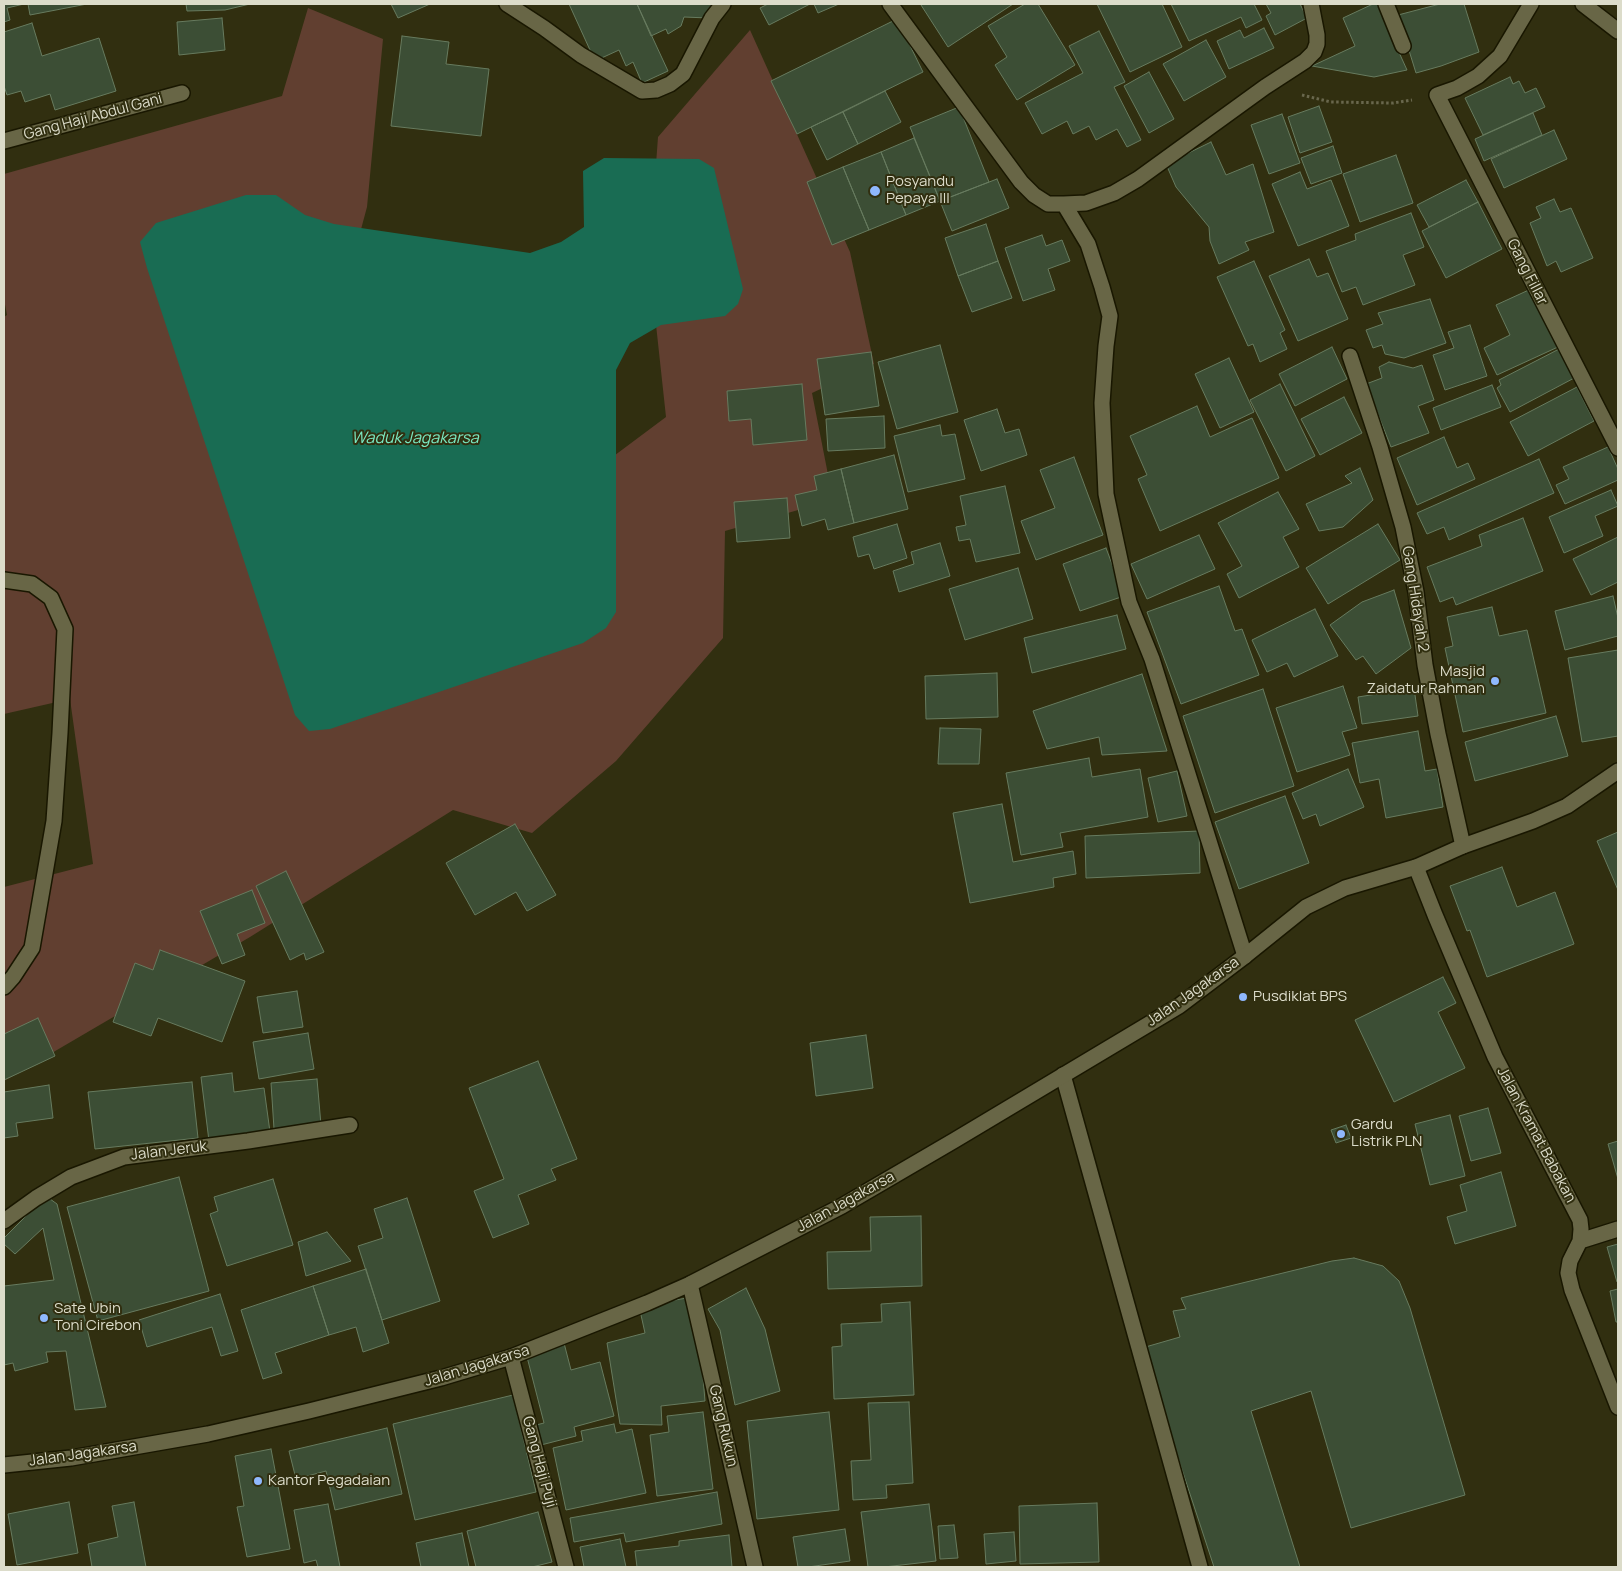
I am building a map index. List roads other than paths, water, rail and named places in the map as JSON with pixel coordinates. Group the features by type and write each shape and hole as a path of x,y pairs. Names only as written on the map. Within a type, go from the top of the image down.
{"street":[{"path":"508,4 581,55 642,91 656,90 670,84 683,74 712,18 722,4"},
{"path":"890,4 1021,182 1034,195 1048,204 1086,203 1114,193 1130,184 1264,87 1305,61 1314,52 1317,44 1312,4"},
{"path":"1386,4 1403,46"},
{"name":"Gang Fillar","path":"1531,4 1500,56 1478,76 1456,88 1437,95 1618,448"},
{"path":"1583,4 1618,31"},
{"name":"Gang Haji Abdul Gani","path":"4,141 182,93"},
{"path":"1064,204 1088,244 1110,316 1102,403 1106,494 1129,602 1152,659 1245,956"},
{"name":"Gang Hidayah 2","path":"1350,356 1380,447 1403,527 1416,592 1425,665 1463,846"},
{"path":"4,580 32,584 51,598 65,629 60,733 52,831 32,948 14,977 4,987"},
{"name":"Jalan Jagakarsa","path":"4,1465 71,1458 208,1434 309,1412 441,1378 511,1357 647,1304 842,1206 1179,1006 1306,907 1345,888 1416,867 1463,846 1533,821 1567,806 1618,771"},
{"name":"Jalan Kramat Babakan","path":"1416,867 1495,1057 1580,1220 1582,1229 1580,1241 1570,1261 1568,1274 1572,1290 1618,1407"},
{"path":"1063,1075 1200,1567"},
{"name":"Jalan Jeruk","path":"4,1221 36,1198 71,1177 124,1157 248,1141 350,1125"},
{"path":"1580,1241 1618,1229"},
{"name":"Gang Rukun","path":"690,1284 755,1567"},
{"name":"Gang Haji Puji","path":"511,1357 566,1567"}],"water":[{"name":"Waduk Jagakarsa","path":"604,158 699,159 714,168 743,289 738,304 725,316 661,325 630,343 616,370 616,612 606,628 583,643 330,729 309,731 295,715 140,242 156,223 246,195 276,195 305,215 334,224 530,253 561,242 584,227 583,171"}],"place":[{"name":"Posyandu Pepaya III","path":"875,191"},
{"name":"Masjid Zaidatur Rahman","path":"1495,681"},
{"name":"Pusdiklat BPS","path":"1243,997"},
{"name":"Gardu Listrik PLN","path":"1341,1134"},
{"name":"Sate Ubin Toni Cirebon","path":"44,1318"},
{"name":"Kantor Pegadaian","path":"258,1481"}]}
